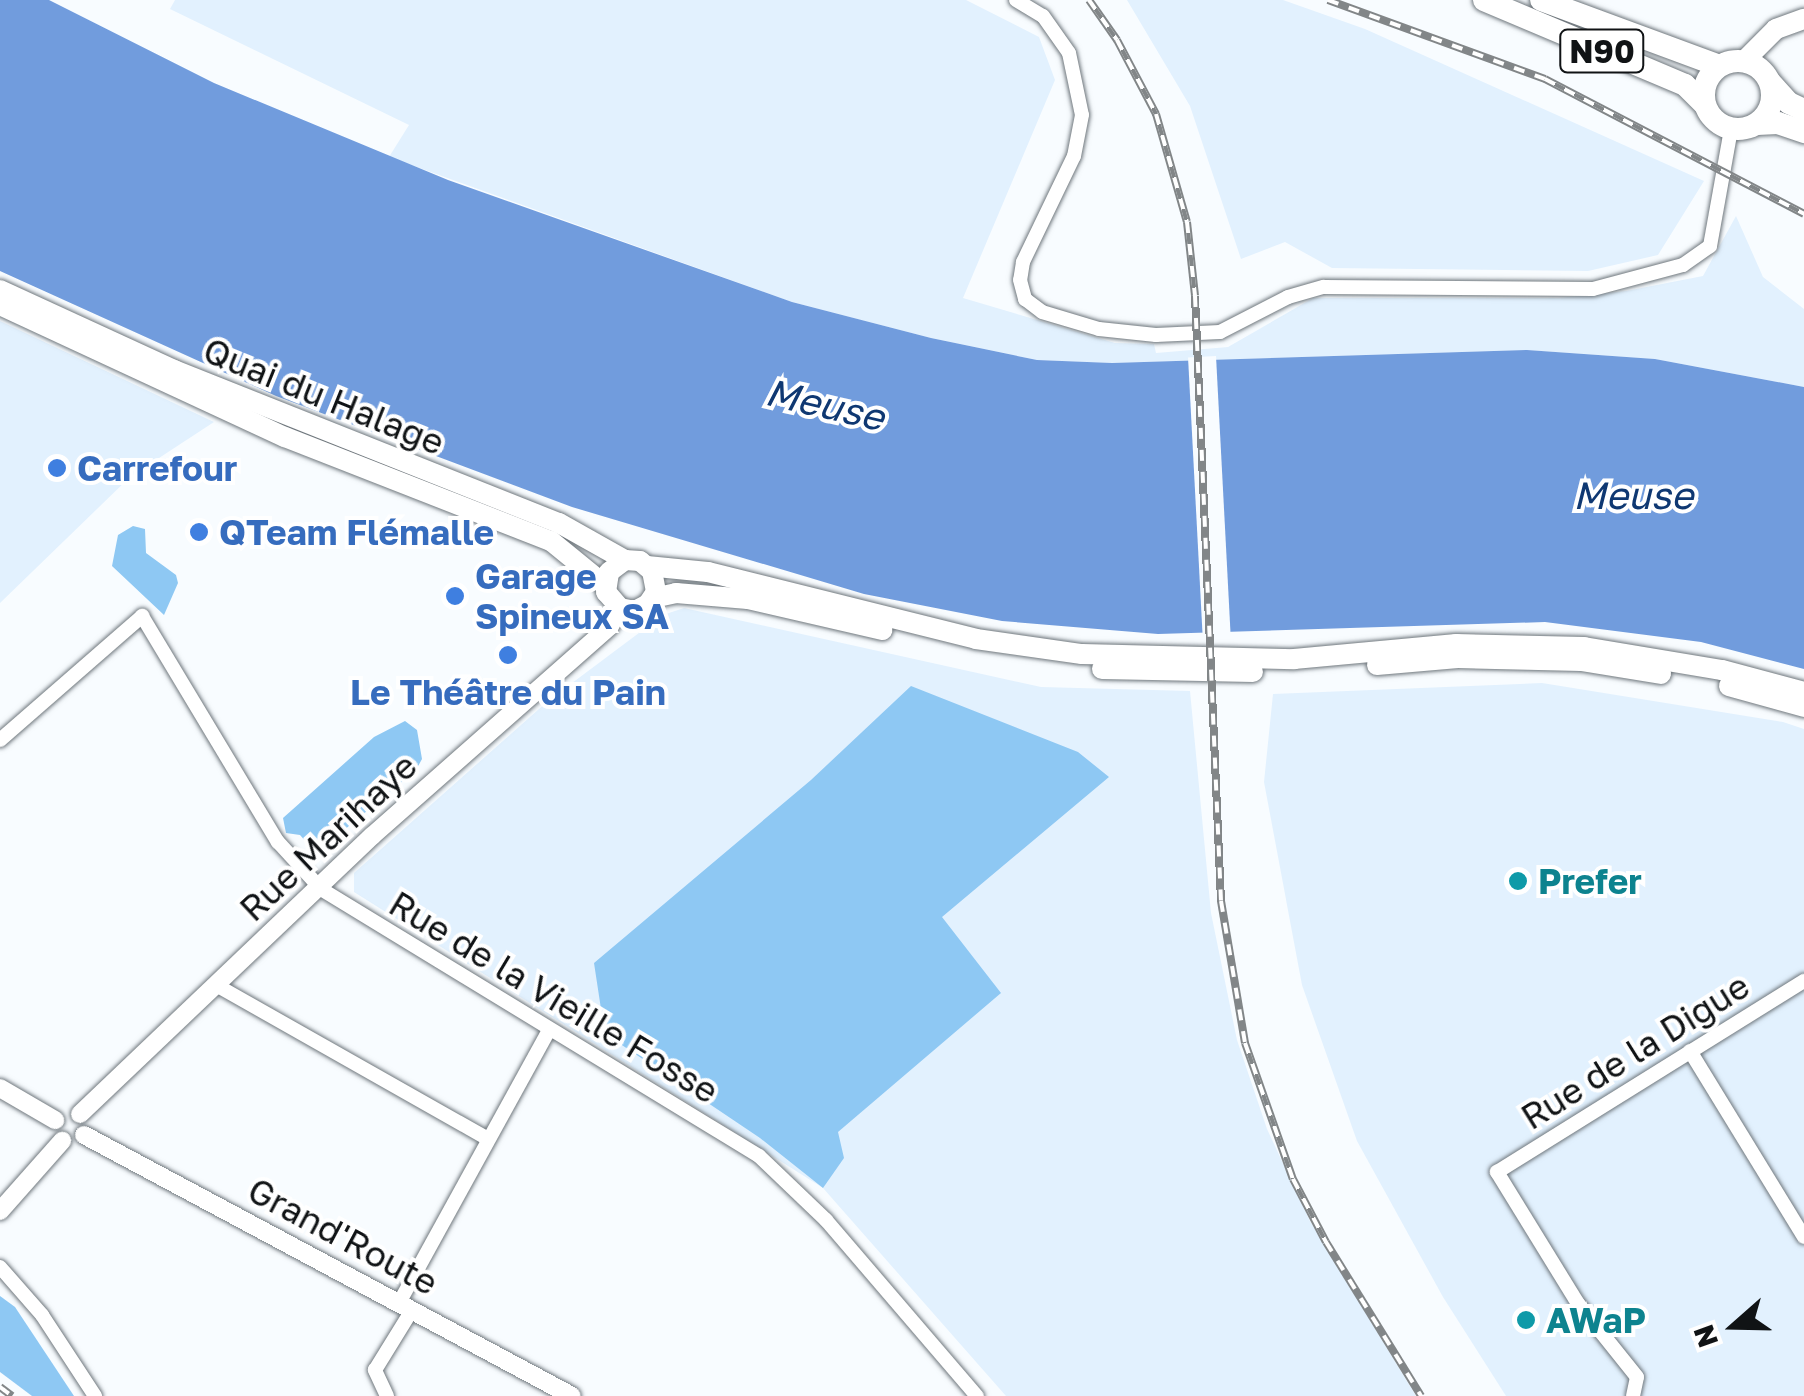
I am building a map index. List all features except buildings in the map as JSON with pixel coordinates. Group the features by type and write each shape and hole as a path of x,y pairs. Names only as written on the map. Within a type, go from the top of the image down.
{"main road":[{"name":"N90","path":"1484,0 1685,86 1704,104"},
{"name":"N90","path":"1541,0 1720,66"},
{"path":"1757,124 1772,101 1759,72 1766,42 1776,29 1804,19"},
{"path":"1804,110 1759,72 1720,66 1704,90 1704,104 1716,122 1731,129 1778,123 1804,132"},
{"name":"Quai du Halage","path":"0,290 174,370 560,523 624,560"},
{"name":"Quai du Halage","path":"0,305 286,438 551,541 606,584"},
{"path":"1804,692 1722,670 1584,647 1456,644 1294,659 1082,654 976,639 708,572 624,560 613,567 606,584 609,598 620,608 635,611 653,598 676,594 748,599 970,651 1077,667 1242,672 1458,658 1582,661 1719,683 1804,708"},
{"path":"647,566 656,584 653,598"}],"street":[{"path":"1016,0 1043,16 1070,53 1082,115 1074,156 1022,262 1020,280 1025,299 1042,312 1099,329 1143,334 1220,332 1313,288 1606,288 1683,265 1710,246 1731,129"},
{"name":"Rue Marihaye","path":"80,1114 321,889 372,836 610,626 620,608"},
{"name":"Rue de la Vieille Fosse","path":"0,740 142,616 278,842 321,889 759,1156 826,1220 978,1396"},
{"name":"Rue de la Digue","path":"1633,1396 1639,1386 1637,1377 1577,1302 1497,1172 1804,981"},
{"path":"216,985 488,1139"},
{"path":"387,1396 375,1370 488,1139 549,1030"},
{"path":"1690,1052 1804,1237"},
{"path":"0,1088 56,1120"},
{"path":"62,1113 80,1114 86,1128 84,1135 78,1141 62,1141 56,1135 56,1120 62,1113"},
{"name":"Grand'Route","path":"84,1135 572,1396"},
{"path":"0,1211 62,1141"},
{"path":"0,1267 42,1315 95,1396"}],"shaded area":[{"path":"175,0 966,0 1039,37 1055,80 963,298 1115,343 1154,344 1156,353 1228,347 1313,298 1558,298 1626,291 1703,276 1736,216 1763,277 1804,309 1804,387 1655,359 1527,350 1112,363 1037,360 931,338 792,302 389,157 409,125 170,9"},
{"path":"1127,0 1283,0 1365,29 1704,181 1658,255 1588,271 1332,268 1285,242 1241,259 1190,106"},
{"path":"0,321 214,422 130,477 0,603"},
{"path":"133,526 145,529 146,553 176,575 178,583 164,615 112,566 118,535"},
{"path":"684,608 1041,687 1190,691 1211,913 1237,1040 1267,1129 1310,1221 1416,1396 1006,1396 823,1188 354,892 354,873 548,701 663,615"},
{"path":"1542,683 1783,722 1804,729 1804,1396 1506,1396 1443,1297 1357,1141 1302,985 1264,782 1273,694"},
{"path":"911,686 1078,752 1109,777 942,917 1001,993 838,1132 844,1158 823,1188 760,1138 610,1037 603,1022 594,963 811,780"},
{"path":"405,721 417,730 422,759 416,770 331,841 307,843 300,835 286,833 283,818 374,737"},
{"path":"0,1296 15,1307 74,1396 32,1396 0,1372"}],"water":[{"name":"Meuse","path":"0,0 49,0 214,83 448,180 792,302 931,338 1037,360 1112,363 1527,350 1655,359 1804,387 1804,669 1701,642 1545,622 1158,634 1002,621 864,594 572,507 276,396 0,271"}],"pier":[{"path":"1216,356 1231,638 1203,639 1188,357"}],"railway":[{"path":"1089,0 1117,40 1156,114 1187,222 1195,296 1221,901 1245,1043 1293,1179 1326,1242 1421,1396"},
{"path":"1328,0 1545,79 1804,214"},
{"path":"0,1387 12,1396"}],"place":[{"name":"Carrefour","path":"57,468"},
{"name":"QTeam Flémalle","path":"199,532"},
{"name":"Garage Spineux SA","path":"455,596"},
{"name":"Le Théâtre du Pain","path":"508,655"},
{"name":"Prefer","path":"1518,881"},
{"name":"AWaP","path":"1526,1320"}]}
